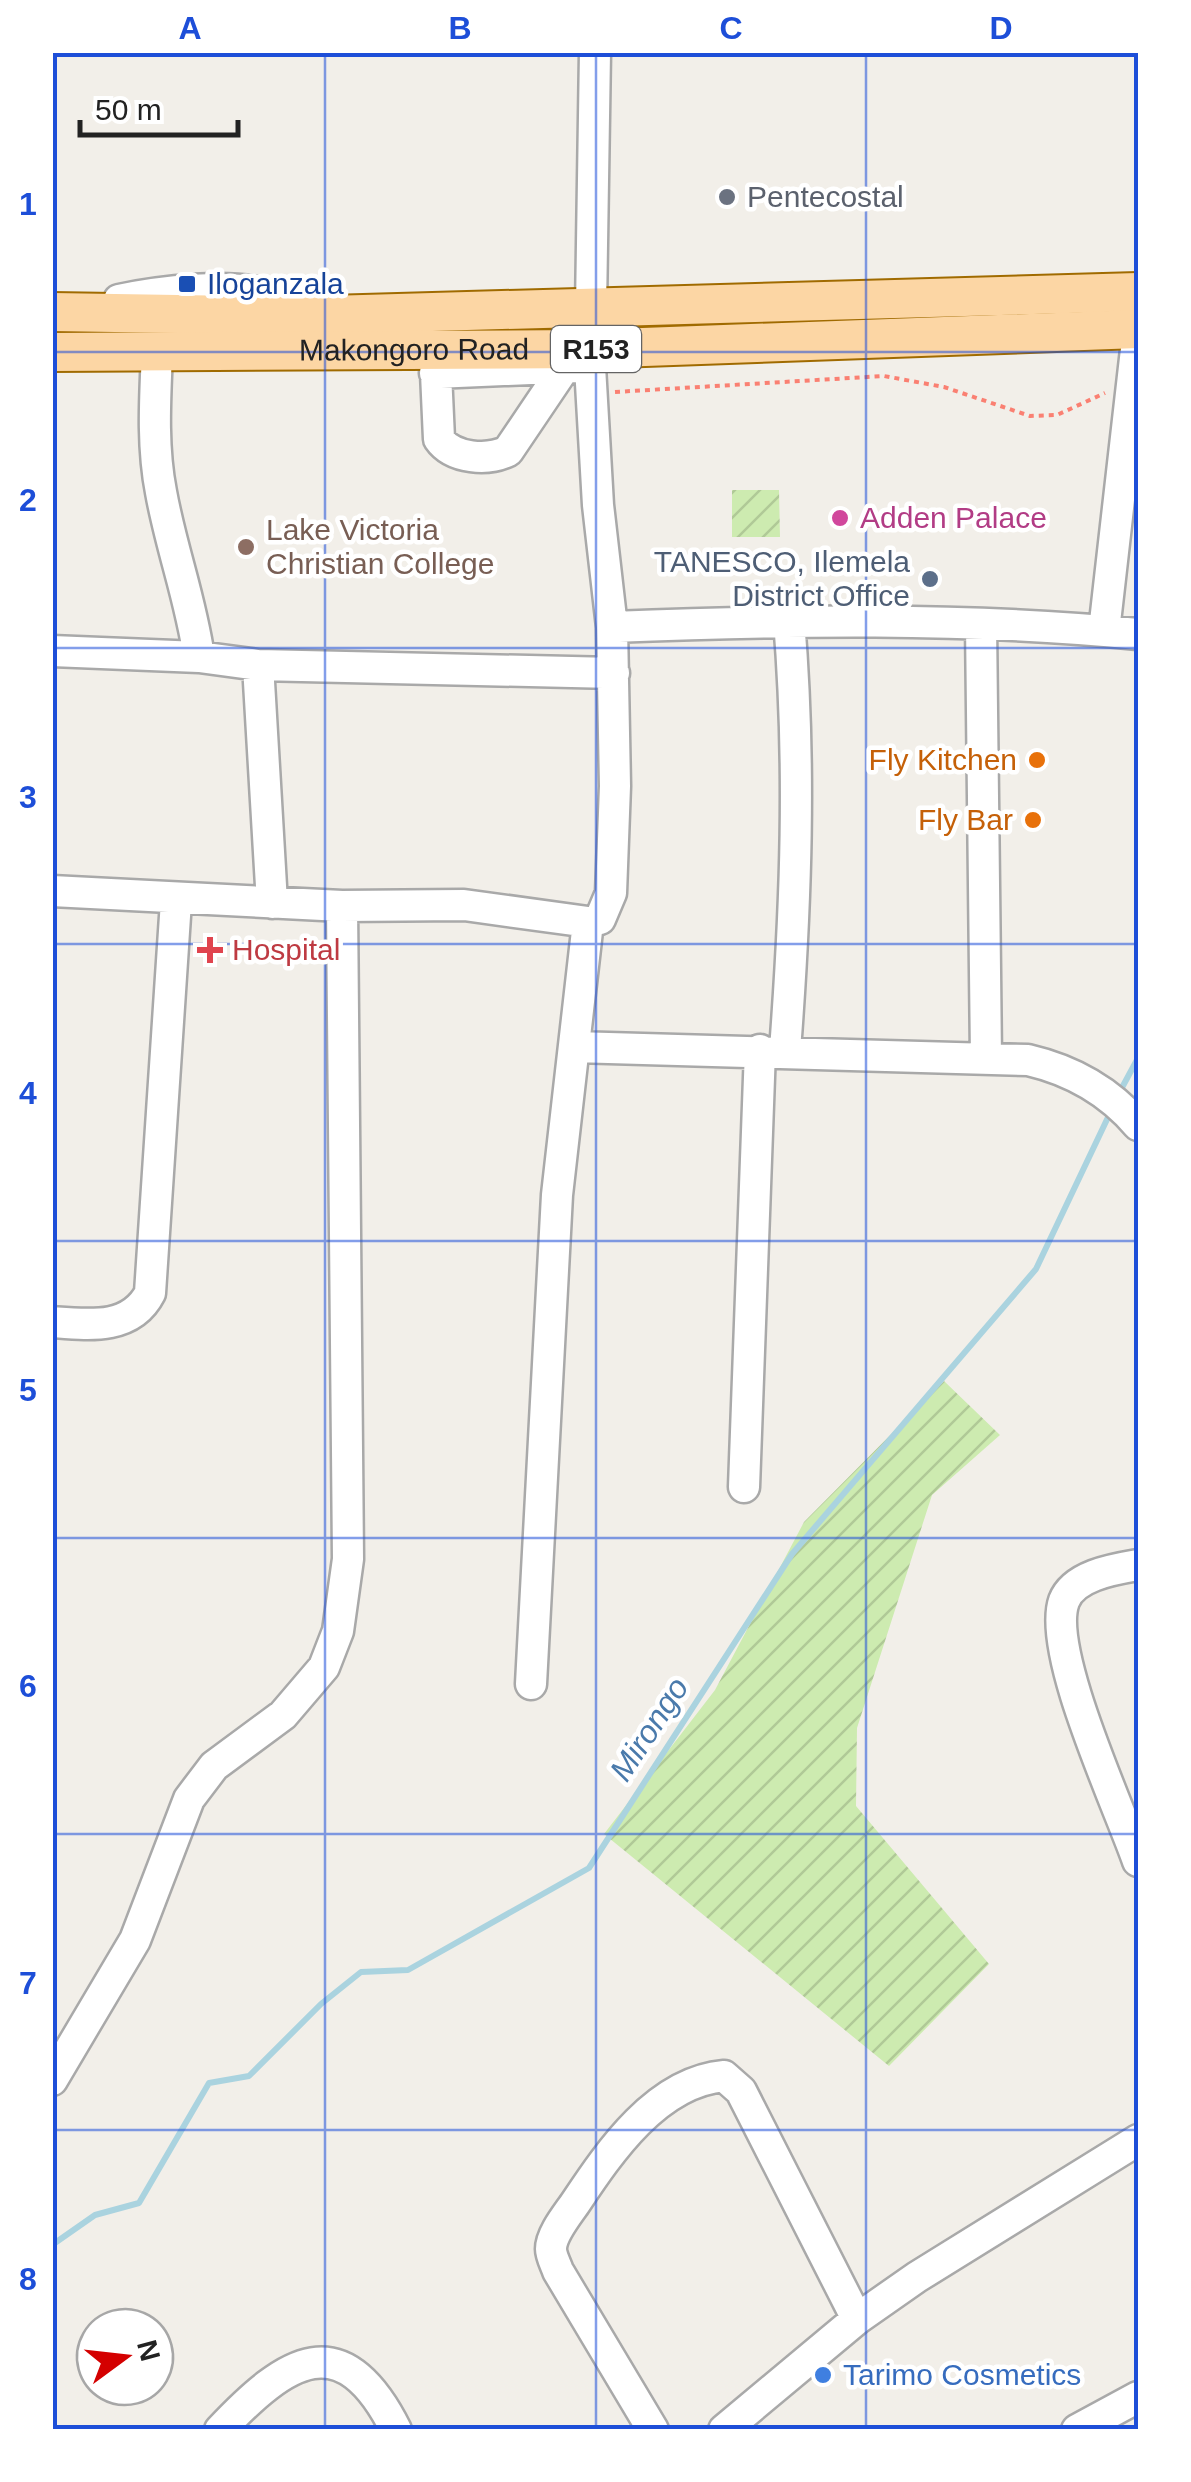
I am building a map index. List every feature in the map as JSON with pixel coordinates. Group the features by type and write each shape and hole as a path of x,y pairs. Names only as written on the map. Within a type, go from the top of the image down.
{"main road":[{"name":"Makongoro Road","path":"65,312 294,316 1138,292"},
{"name":"Makongoro Road","path":"52,352 583,369 1138,330"}],"street":[{"path":"591,308 595,52"},
{"path":"1104,631 1138,330"},
{"path":"157,353 154,419 160,490 192,610 200,657"},
{"path":"435,362 439,439 452,452 486,457 508,451 583,369"},
{"path":"52,891 342,906 503,907 588,922 600,919 607,910 611,892 614,673 583,369"},
{"path":"612,627 789,620 980,624 1138,634"},
{"path":"744,1488 772,1050 799,822 789,620"},
{"path":"980,624 986,1058"},
{"path":"52,651 200,657 258,664 614,673"},
{"path":"258,664 272,903"},
{"path":"52,1322 123,1320 141,1311 150,1293 176,900"},
{"path":"52,2080 136,1940 189,1799 214,1766 283,1715 324,1667 338,1632 348,1560 342,906"},
{"path":"531,1684 549,1310 588,922"},
{"path":"574,1047 986,1058 1063,1068 1123,1110"},
{"path":"1138,1565 1085,1580 1073,1589 1064,1602 1062,1630 1063,1656 1075,1694 1138,1860"},
{"path":"653,2430 558,2271 551,2248 562,2223 614,2146 641,2118 676,2095 724,2076 740,2091 857,2319"},
{"path":"724,2430 857,2319 1138,2140"},
{"path":"220,2430 260,2393 296,2368 316,2360 336,2361 360,2377 396,2430"},
{"path":"1077,2430 1138,2397"}],"path":[{"path":"583,369 884,376 944,387 1030,416 1057,415 1134,379"}],"green space":[{"path":"732,490 779,490 780,537 732,537"},
{"path":"944,1381 1000,1435 932,1495 857,1728 856,1806 989,1964 889,2066 604,1834 715,1690 804,1522"}],"waterway":[{"name":"Mirongo","path":"1118,1095 1138,1058"},
{"name":"Mirongo","path":"52,2245 95,2215 139,2203 209,2083 249,2076 321,2004 361,1972 408,1970 589,1868 792,1554 1036,1269 1111,1111"}],"place":[{"name":"Pentecostal","path":"727,197"},
{"name":"Iloganzala","path":"187,284"},
{"name":"Adden Palace","path":"840,518"},
{"name":"Lake Victoria Christian College","path":"246,547"},
{"name":"TANESCO, Ilemela District Office","path":"930,579"},
{"name":"Fly Kitchen","path":"1037,760"},
{"name":"Fly Bar","path":"1033,820"},
{"name":"Hospital","path":"210,950"},
{"name":"Tarimo Cosmetics","path":"823,2375"}]}
